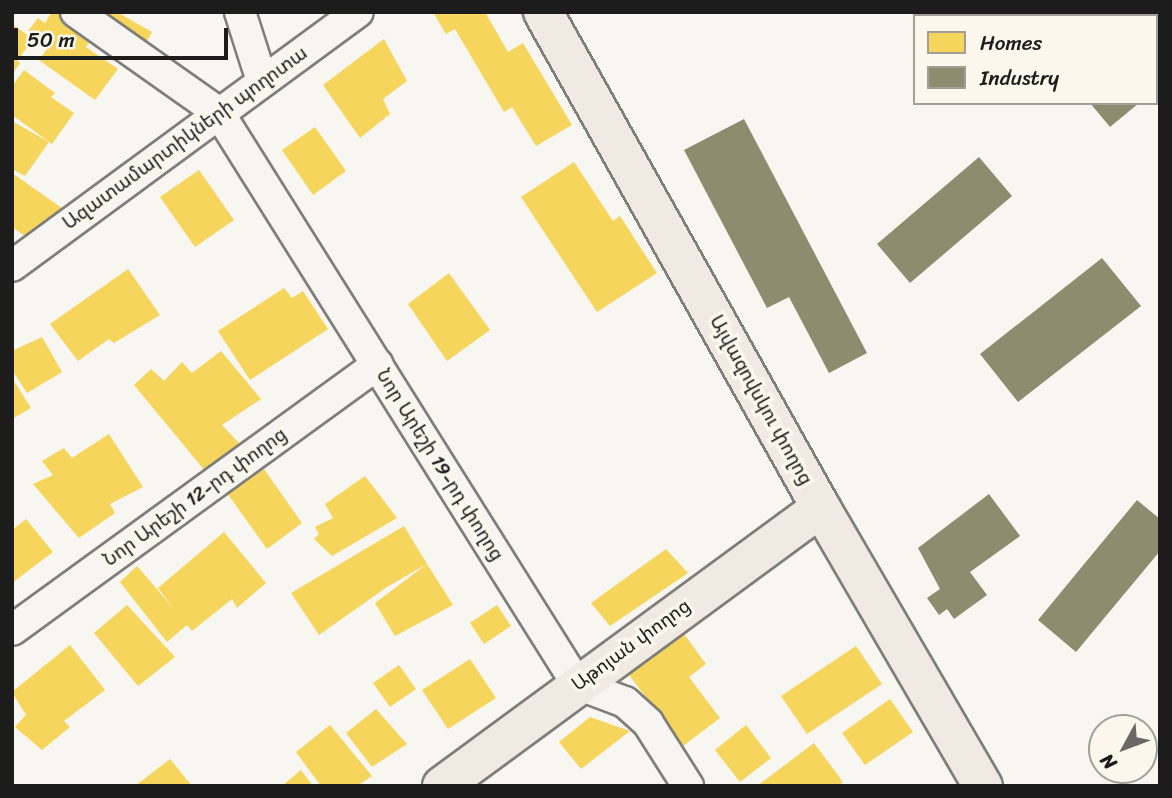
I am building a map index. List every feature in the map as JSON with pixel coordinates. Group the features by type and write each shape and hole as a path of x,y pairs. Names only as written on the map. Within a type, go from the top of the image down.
{"main road":[{"name":"Այվազովսկու փողոց","path":"543,12 821,508 984,786"},
{"name":"Աթոյան փողոց","path":"442,786 577,684 821,508"}],"street":[{"path":"76,12 219,113"},
{"path":"240,12 262,81"},
{"name":"Ազատամարտիկների պողոտա","path":"12,266 358,12"},
{"name":"Նոր Արեշի 19-րդ փողոց","path":"219,113 577,684"},
{"name":"Նոր Արեշի 12-րդ փողոց","path":"12,630 378,364"},
{"path":"577,684 625,702 648,723 688,786"}],"building: Homes":[{"path":"52,12 68,12 96,32 86,47 118,69 95,100 39,60 49,46 28,31 38,18 45,23"},
{"path":"90,12 117,12 152,32 146,43"},
{"path":"433,12 485,12 508,52 523,43 572,125 536,146 512,107 504,112 455,29 446,34"},
{"path":"12,24 33,39 17,61 20,63 12,75"},
{"path":"384,39 407,81 383,99 390,114 360,138 323,85"},
{"path":"24,70 55,93 51,97 74,113 52,144 12,115 12,86"},
{"path":"12,121 49,142 25,176 12,169"},
{"path":"315,127 346,171 313,195 282,150"},
{"path":"574,162 613,221 620,216 657,273 597,312 521,197"},
{"path":"199,170 234,220 195,247 160,197"},
{"path":"12,173 62,208 25,236 12,227"},
{"path":"128,269 160,315 114,343 109,339 78,361 50,324"},
{"path":"449,273 490,330 447,361 408,304"},
{"path":"284,288 292,298 303,291 328,329 250,380 218,331"},
{"path":"42,337 62,372 27,393 12,370 12,351"},
{"path":"221,351 261,399 222,425 239,443 206,472 134,385 151,369 164,381 182,362 192,373"},
{"path":"12,378 31,408 12,419"},
{"path":"109,434 143,487 110,504 115,513 79,538 33,484 53,475 42,461 64,448 72,458"},
{"path":"264,469 302,523 267,549 227,493"},
{"path":"365,476 397,518 332,556 314,539 319,534 315,527 333,518 325,504"},
{"path":"26,519 53,552 12,583 12,530"},
{"path":"404,526 427,564 387,587 319,635 291,593"},
{"path":"224,532 266,583 237,608 232,599 192,631 187,625 167,642 120,582 137,566 174,609 158,588"},
{"path":"666,549 688,573 610,626 591,603"},
{"path":"427,564 453,605 395,636 375,603"},
{"path":"127,605 175,657 138,686 94,633"},
{"path":"497,605 511,626 484,644 470,623"},
{"path":"678,626 706,664 689,677 720,718 683,746 623,667"},
{"path":"70,645 105,690 64,721 70,727 42,750 15,727 26,715 12,692"},
{"path":"856,646 882,684 807,734 781,696"},
{"path":"470,659 496,698 448,729 422,690"},
{"path":"399,665 416,689 390,707 373,683"},
{"path":"890,699 913,732 865,765 842,733"},
{"path":"376,709 407,744 372,767 346,733"},
{"path":"590,717 630,731 581,769 559,742"},
{"path":"330,725 372,776 357,786 321,786 296,752"},
{"path":"746,725 771,758 740,782 715,750"},
{"path":"814,743 843,782 838,786 757,786"},
{"path":"170,759 192,786 135,786"},
{"path":"301,770 313,786 282,786"}],"building: Industry":[{"path":"1160,18 1158,86 1158,20"},
{"path":"1092,105 1137,105 1110,127"},
{"path":"744,119 867,353 829,373 789,297 767,308 684,150"},
{"path":"979,157 1012,196 910,283 877,244"},
{"path":"1102,258 1141,306 1018,402 980,354"},
{"path":"989,494 1020,536 970,572 987,595 954,619 947,609 939,615 927,598 940,589 918,548"},
{"path":"1137,500 1160,519 1160,551 1076,652 1038,620"}]}
